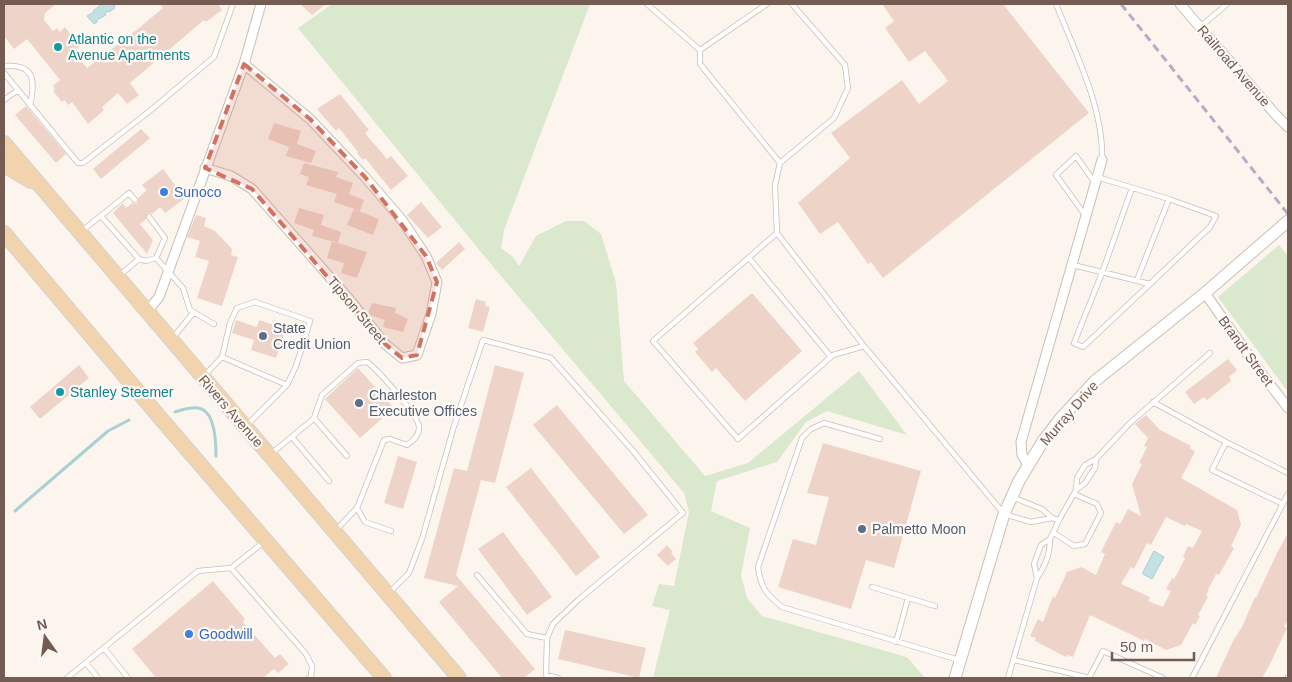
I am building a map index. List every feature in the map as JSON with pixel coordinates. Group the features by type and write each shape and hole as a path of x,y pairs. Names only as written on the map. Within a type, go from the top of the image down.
{"main road":[{"name":"Rivers Avenue","path":"4,144 81,232 146,313 458,678"},
{"path":"4,165 42,188"},
{"path":"4,174 42,188"},
{"path":"4,234 266,540 380,677"},
{"path":"440,657 446,678"}],"street":[{"path":"146,313 160,297 244,64 261,4"},
{"name":"Railroad Avenue","path":"1180,4 1288,127"},
{"name":"Tipson Street","path":"205,168 231,176 252,189 349,299 385,344 402,358 417,355 431,314 437,282 426,256 402,220 365,177 310,119 244,64"},
{"path":"1028,465 1022,455 1021,442 1102,160"},
{"name":"Murray Drive","path":"955,678 1004,514 1028,465 1053,428 1095,381 1205,293 1288,221"},
{"name":"Brandt Street","path":"1205,293 1288,408"}],"lane":[{"path":"4,73 78,163 83,163 151,110 214,57 233,4"},
{"path":"647,4 700,50 700,64 780,163"},
{"path":"700,50 767,4"},
{"path":"792,4 845,65 848,88 834,118 780,163 775,185 777,233 864,346 1004,514 1031,522 1052,518"},
{"path":"1056,4 1096,105 1102,137 1102,160"},
{"path":"1200,27 1227,4"},
{"path":"4,66 18,65 31,74 34,88 30,105"},
{"path":"4,100 18,90"},
{"path":"1086,216 1056,175 1076,156 1096,180 1132,188 1169,199 1216,216 1210,227 1083,347 1074,342 1102,273 1132,188"},
{"path":"81,232 129,193 135,200"},
{"path":"1137,280 1169,199"},
{"path":"101,216 139,258 146,261 156,258 166,238 149,217"},
{"path":"777,233 653,342 738,438 831,357 864,346"},
{"path":"117,278 139,258"},
{"path":"156,258 184,288 190,310 214,324"},
{"path":"749,258 831,357"},
{"path":"1072,265 1150,284"},
{"path":"202,378 222,357 230,323 237,308 255,302 310,321 296,366 287,385 244,428"},
{"path":"170,341 180,331 193,312"},
{"path":"387,595 409,573 419,547 454,426 483,340 552,358 634,452 683,513 578,600 553,624 547,638 544,676 558,678"},
{"path":"1075,492 1076,478 1085,466 1096,460 1130,423 1210,353"},
{"path":"222,357 287,385"},
{"path":"269,456 314,418 322,395 358,363 367,362 376,369 412,414 419,426 418,434 407,445 384,440 357,508 334,532"},
{"path":"1153,402 1288,473"},
{"path":"314,418 347,456"},
{"path":"880,439 824,423 810,429 802,438 758,567 764,590 782,607 960,660"},
{"path":"292,437 329,481"},
{"path":"1226,442 1212,470 1283,504"},
{"path":"1037,578 1034,564 1041,545 1050,539 1054,533 1075,492 1089,477 1096,460"},
{"path":"1081,472 1089,477"},
{"path":"1054,533 1074,546 1085,544 1101,513 1097,504 1075,492"},
{"path":"1192,678 1288,494"},
{"path":"1011,497 1042,509 1052,518 1059,520"},
{"path":"357,508 365,522 391,531"},
{"path":"1008,678 1037,578 1048,558 1050,539"},
{"path":"67,678 198,571 231,568 266,540"},
{"path":"1037,554 1048,558"},
{"path":"231,568 306,654 312,666 309,678"},
{"path":"477,576 528,634 547,638"},
{"path":"872,587 936,606"},
{"path":"896,642 908,598"},
{"path":"104,648 128,678"},
{"path":"1014,660 1090,678 1103,651 1163,678"},
{"path":"86,663 98,678"}],"highlighted area":[{"path":"244,64 310,119 365,177 426,256 437,282 417,355 402,358 385,344 252,189 205,168"}],"green space":[{"path":"332,4 590,4 504,230 501,248 513,257 519,266 536,236 566,221 584,221 601,234 616,283 624,381 705,476 748,463 859,371 907,435 827,411 806,422 777,462 717,481 711,511 750,528 741,575 747,598 762,616 907,657 925,678 653,678 670,610 652,606 659,584 674,586 689,512 684,493 485,257 298,28"},
{"path":"1279,245 1288,256 1288,392 1218,297"}],"water":[{"path":"102,4 117,4 114,6 115,8 108,11 106,15 94,24 87,16"},
{"path":"1154,551 1164,557 1152,579 1143,574 1143,572"}],"building":[{"path":"4,4 56,4 45,13 44,20 53,31 57,28 60,32 65,27 80,46 75,50 78,53 76,55 87,68 163,8 160,4 218,4 222,10 206,22 204,20 130,83 139,95 127,104 118,93 102,107 104,110 88,124 72,102 68,105 65,100 62,102 53,91 55,90 53,86 60,80 27,39 14,49 4,36"},
{"path":"300,4 326,4 312,15"},
{"path":"882,4 1003,4 1089,113 883,278 871,262 868,264 838,222 820,234 798,203 850,158 831,133 902,80 919,104 948,81 925,51 909,62 885,28 894,21"},
{"path":"340,94 369,130 365,133 387,159 391,156 408,176 391,190 365,158 363,160 357,153 339,128 336,131 317,109"},
{"path":"26,106 66,154 56,163 15,115"},
{"path":"274,123 301,131 297,144 316,151 311,163 286,156 289,147 268,139"},
{"path":"141,129 150,138 101,179 93,169"},
{"path":"304,163 338,172 336,177 353,183 349,194 364,200 360,211 334,202 337,194 306,185 309,177 300,174"},
{"path":"163,169 185,198 165,213 160,207 152,214 146,215 146,219 140,224 153,240 147,254 113,213 123,203 126,208 132,203 138,203 138,198 147,190 142,185"},
{"path":"421,202 442,227 428,238 407,215"},
{"path":"299,208 324,215 321,225 341,232 338,243 312,236 314,230 294,223"},
{"path":"354,209 379,219 373,235 347,225"},
{"path":"196,215 206,218 204,226 215,231 232,249 231,255 238,257 222,306 197,298 209,261 195,257 200,241 187,237"},
{"path":"332,241 367,252 357,278 341,273 344,263 327,258"},
{"path":"459,242 465,249 442,270 436,263"},
{"path":"752,293 802,351 745,401 716,368 712,372 695,352 698,349 693,343"},
{"path":"476,299 486,302 485,306 490,307 483,332 468,328"},
{"path":"372,303 396,308 395,313 408,319 403,332 383,327 385,320 370,315 368,313"},
{"name":"State Credit Union","path":"236,320 257,327 259,320 286,329 276,358 251,350 254,340 232,333"},
{"path":"1228,359 1237,370 1229,377 1231,381 1207,400 1204,397 1194,404 1185,392"},
{"name":"Stanley Steemer","path":"79,365 89,378 40,419 30,407"},
{"path":"495,365 524,373 495,483 481,480 456,575 535,669 524,678 502,678 439,602 458,586 424,578 454,468 467,471"},
{"name":"Charleston Executive Offices","path":"358,368 394,408 360,438 325,399"},
{"path":"557,405 648,515 624,534 533,425"},
{"path":"1146,415 1160,430 1191,446 1190,448 1195,452 1181,478 1237,510 1241,525 1231,546 1234,548 1219,575 1216,574 1208,590 1206,595 1208,597 1198,615 1200,616 1195,625 1193,623 1181,645 1166,650 1090,615 1073,657 1068,655 1066,657 1035,641 1036,638 1030,636 1038,619 1043,622 1053,596 1055,598 1067,572 1081,567 1096,575 1105,554 1101,552 1116,522 1120,524 1128,509 1141,516 1132,484 1142,464 1139,463 1147,447 1144,446 1148,438 1135,424","holes":["1166,517 1185,526 1186,524 1202,531 1193,548 1188,546 1183,557 1185,558 1177,574 1174,579 1172,578 1166,589 1171,591 1163,607 1148,601 1150,597 1121,584 1131,567 1134,569 1147,543 1151,545"]},
{"name":"Palmetto Moon","path":"823,443 921,471 894,568 866,560 851,609 778,587 793,539 816,545 829,497 807,493"},
{"path":"398,456 417,462 403,509 384,503"},
{"path":"531,468 600,557 576,576 506,487"},
{"path":"503,532 552,597 527,615 478,549"},
{"path":"1288,533 1288,620 1284,627 1287,628 1269,666 1262,678 1216,678 1233,641 1242,627 1255,597"},
{"path":"667,545 676,559 668,566 657,555"},
{"name":"Goodwill","path":"213,581 245,619 243,622 275,658 280,654 289,664 278,673 274,669 263,678 156,678 132,649"},
{"path":"565,630 646,648 639,678 558,659"}],"waterway":[{"path":"175,412 189,408 204,410 213,428 216,456"},
{"path":"15,511 108,431 129,420"}],"railway":[{"path":"1121,4 1288,214"}],"place":[{"name":"Atlantic on the Avenue Apartments","path":"58,47"},
{"name":"Sunoco","path":"164,192"},
{"name":"State Credit Union","path":"263,336"},
{"name":"Stanley Steemer","path":"60,392"},
{"name":"Charleston Executive Offices","path":"359,403"},
{"name":"Palmetto Moon","path":"862,529"},
{"name":"Goodwill","path":"189,634"}]}
